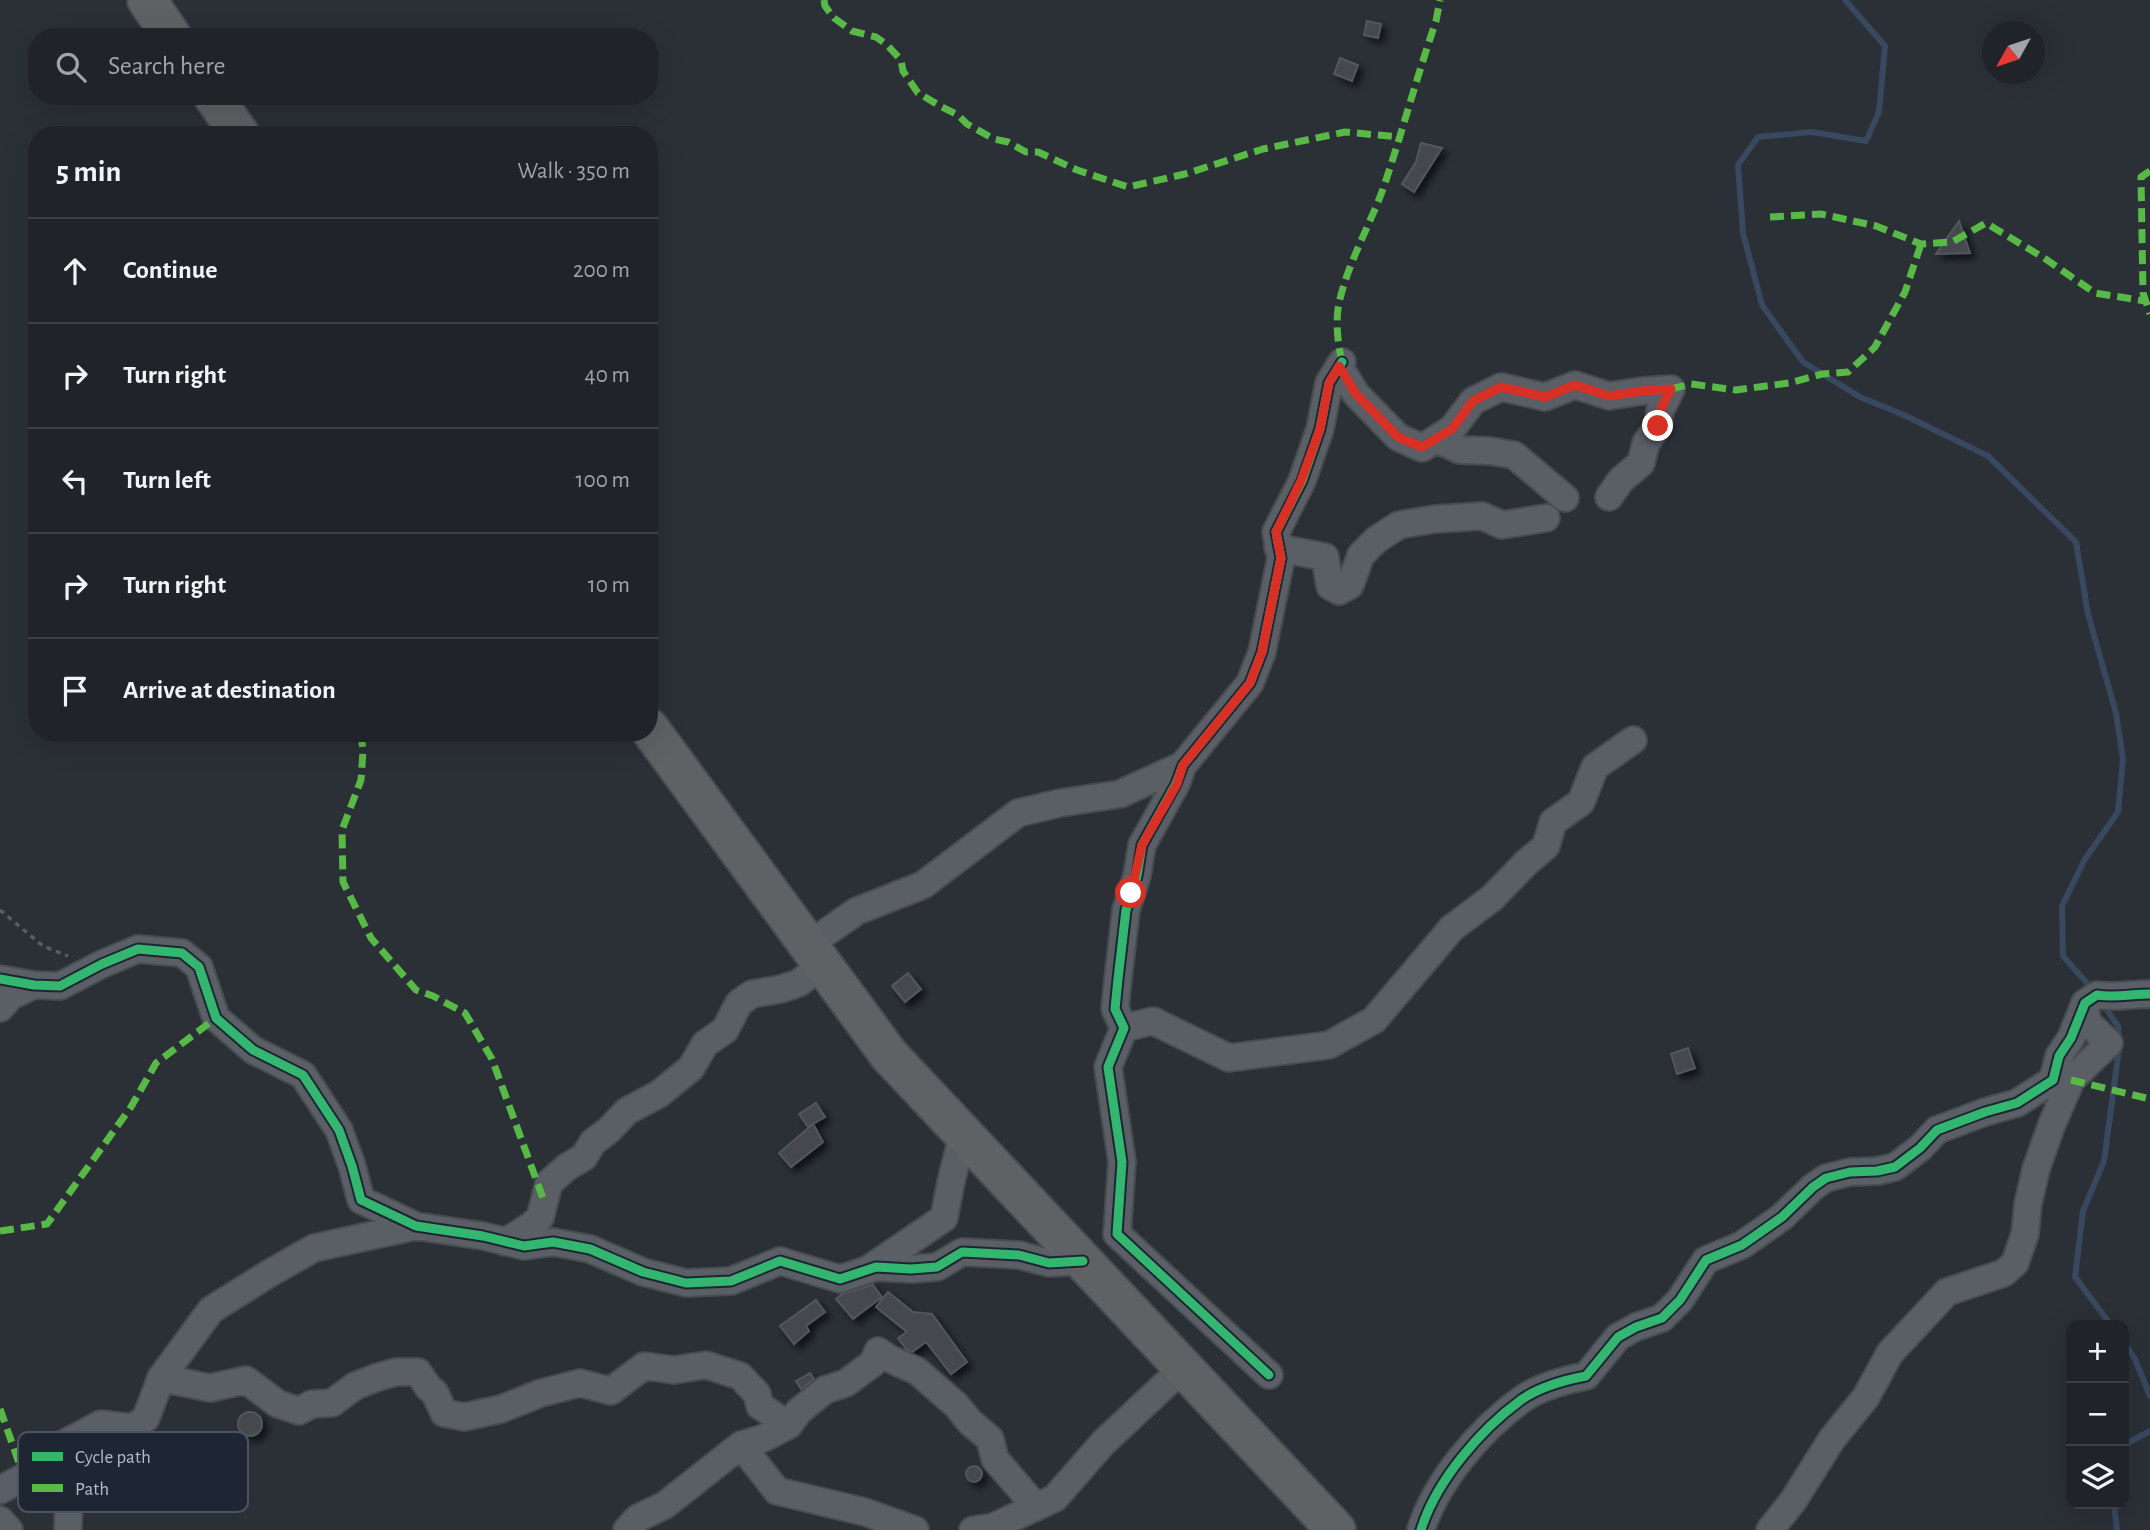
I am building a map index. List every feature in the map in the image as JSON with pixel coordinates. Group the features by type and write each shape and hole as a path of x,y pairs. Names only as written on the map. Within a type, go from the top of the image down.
{"highway":[{"path":"147,0 166,28"},
{"path":"219,105 234,126"},
{"path":"658,740 889,1055 1336,1530"}],"street":[{"path":"1269,1375 1117,1234 1122,1163 1108,1067 1124,1028 1115,1009 1126,909 1137,876 1142,845 1177,784 1183,765 1250,683 1262,652 1281,558 1276,532 1301,481 1320,429 1329,383 1341,364 1356,394 1398,437 1422,447 1452,429 1473,401 1501,387 1545,397 1575,385 1609,396 1671,389 1660,411 1658,426 1646,443 1641,463 1621,480 1609,496"},
{"path":"1436,439 1460,450 1514,455 1565,498"},
{"path":"1279,548 1325,557 1330,586 1339,591 1350,585 1361,555 1376,540 1399,525 1482,516 1502,525 1546,518"},
{"path":"1124,1028 1153,1021 1229,1059 1329,1045 1374,1020 1452,928 1492,898 1546,846 1553,822 1581,802 1595,767 1633,740"},
{"path":"505,1241 540,1218 549,1183 584,1157 593,1142 627,1111 659,1094 691,1068 705,1044 725,1030 738,1003 752,995 799,983 815,954 857,911 923,886 1018,813 1119,794 1183,765"},
{"path":"0,979 60,986 138,949 182,953 198,967 216,1018 253,1050 303,1075 339,1130 361,1200 416,1226 524,1246 553,1242 590,1249 643,1272 686,1283 731,1281 780,1261 840,1279 876,1268 937,1267 962,1252 1019,1255 1049,1263 1083,1261"},
{"path":"0,1008 11,996 34,985"},
{"path":"1421,1530 1426,1511 1473,1444 1523,1399 1564,1380 1586,1376 1618,1337 1662,1318 1680,1300 1706,1260 1742,1245 1782,1217 1826,1178 1850,1172 1895,1167 1937,1130 2017,1103 2053,1080 2059,1056 2071,1038 2085,1003 2097,995 2110,997 2150,994"},
{"path":"1770,1530 1793,1501 1832,1439 1866,1397 1891,1353 1947,1292 2004,1273 2015,1263 2025,1234 2036,1169 2052,1124 2071,1080 2109,1043 2087,1022 2085,1003"},
{"path":"869,1269 944,1218 963,1134"},
{"path":"86,1432 101,1424 133,1429 146,1418 161,1378 211,1310 270,1272 314,1248 416,1226"},
{"path":"627,1530 638,1518 666,1505 741,1445 764,1438 789,1425 799,1411 825,1390 846,1383 873,1363 878,1351 918,1371 956,1405 990,1439 995,1459 1036,1507"},
{"path":"161,1378 210,1388 246,1380 278,1405 299,1410 312,1404 332,1403 355,1385 378,1377 396,1372 418,1373 435,1393 444,1413 464,1417 501,1409 541,1393 580,1383 611,1391 644,1366 674,1370 706,1365 740,1376 757,1394 760,1406 789,1425"},
{"path":"973,1530 993,1527 1055,1498 1103,1443 1183,1368"},
{"path":"741,1445 777,1491 865,1512 915,1530"},
{"path":"0,1490 18,1480"},
{"path":"68,1512 68,1530"},
{"path":"0,1520 9,1530"}],"path":[{"path":"0,910 43,946 95,968"}],"building":[{"path":"1367,21 1381,24 1378,38 1364,35"},
{"path":"1340,58 1358,65 1352,81 1334,74"},
{"path":"1421,143 1442,148 1414,192 1402,184 1416,162"},
{"path":"1959,221 1970,253 1936,254"},
{"path":"908,973 921,989 905,1002 892,986"},
{"path":"1688,1048 1695,1068 1677,1074 1671,1054"},
{"path":"816,1103 825,1117 808,1127 799,1114"},
{"path":"813,1124 823,1142 791,1167 779,1153"},
{"path":"873,1285 882,1297 853,1319 836,1299 842,1294"},
{"path":"888,1292 913,1312 932,1314 967,1362 951,1374 926,1342 912,1352 906,1349 898,1338 907,1332 876,1307"},
{"path":"816,1300 825,1312 806,1326 809,1331 794,1344 780,1326"},
{"path":"810,1373 814,1379 801,1389 796,1381"},
{"path":"246,1413 254,1413 261,1420 261,1428 254,1435 248,1436 248,1432 242,1432 239,1428 239,1420"},
{"path":"974,1466 982,1474 974,1482 966,1474"}],"waterway":[{"path":"1845,0 1885,46 1879,112 1866,141 1812,132 1758,137 1738,165 1743,233 1762,305 1803,362 1860,397 1988,456 2076,542 2088,614 2116,713 2123,759 2118,812 2085,859 2062,906 2063,956 2094,991"},
{"path":"2102,1003 2118,1026 2119,1049 2104,1161 2083,1211 2075,1277 2107,1320"},
{"path":"2129,1350 2150,1396"},
{"path":"2129,1442 2150,1431"},
{"path":"2115,1509 2117,1530"}],"marked path":[{"path":"824,0 834,18 852,31 876,37 887,45 901,60 903,71 918,93 958,115 967,124 1026,152 1038,152 1077,170 1128,187 1185,174 1263,149 1345,132 1399,137"},
{"path":"1342,362 1337,318 1343,288 1383,189 1436,21 1440,0"},
{"path":"2150,171 2141,177 2143,293 2150,314"},
{"path":"1770,217 1821,214 1876,226 1921,244 1952,242 1986,223 2095,293 2145,301"},
{"path":"1671,389 1691,384 1736,390 1789,383 1822,374 1848,372 1875,347 1905,292 1921,244"},
{"path":"362,742 361,780 342,830 343,882 371,938 416,990 465,1013 492,1059 544,1201"},
{"path":"0,1231 47,1224 131,1107 156,1063 216,1018"},
{"path":"2071,1080 2150,1099"},
{"path":"0,1409 18,1460"}],"cycle path":[{"path":"1269,1375 1117,1234 1122,1162 1108,1067 1124,1028 1115,1009 1126,910 1137,876 1142,845 1176,784 1183,765 1250,683 1262,652 1281,558 1276,532 1302,481 1320,429 1329,383 1342,362"},
{"path":"0,979 60,986 138,949 182,953 199,967 216,1018 253,1050 303,1075 339,1130 361,1200 416,1226 483,1236 524,1246 553,1242 590,1249 643,1272 686,1283 731,1281 780,1261 840,1279 876,1267 937,1267 962,1252 1019,1255 1049,1263 1083,1261"},
{"path":"1421,1530 1448,1475 1490,1426 1536,1391 1586,1376 1618,1337 1662,1318 1680,1300 1706,1260 1742,1245 1782,1217 1826,1178 1850,1172 1895,1167 1920,1148 1937,1130 2017,1103 2053,1080 2059,1056 2071,1038 2085,1003 2097,995 2150,994"}],"route":[{"path":"1131,893 1142,845 1177,784 1183,765 1250,683 1262,652 1281,558 1276,532 1301,481 1320,429 1329,383 1339,366 1356,394 1398,437 1422,447 1452,429 1473,401 1501,387 1545,397 1575,385 1609,396 1671,389 1660,411 1658,426"}]}
